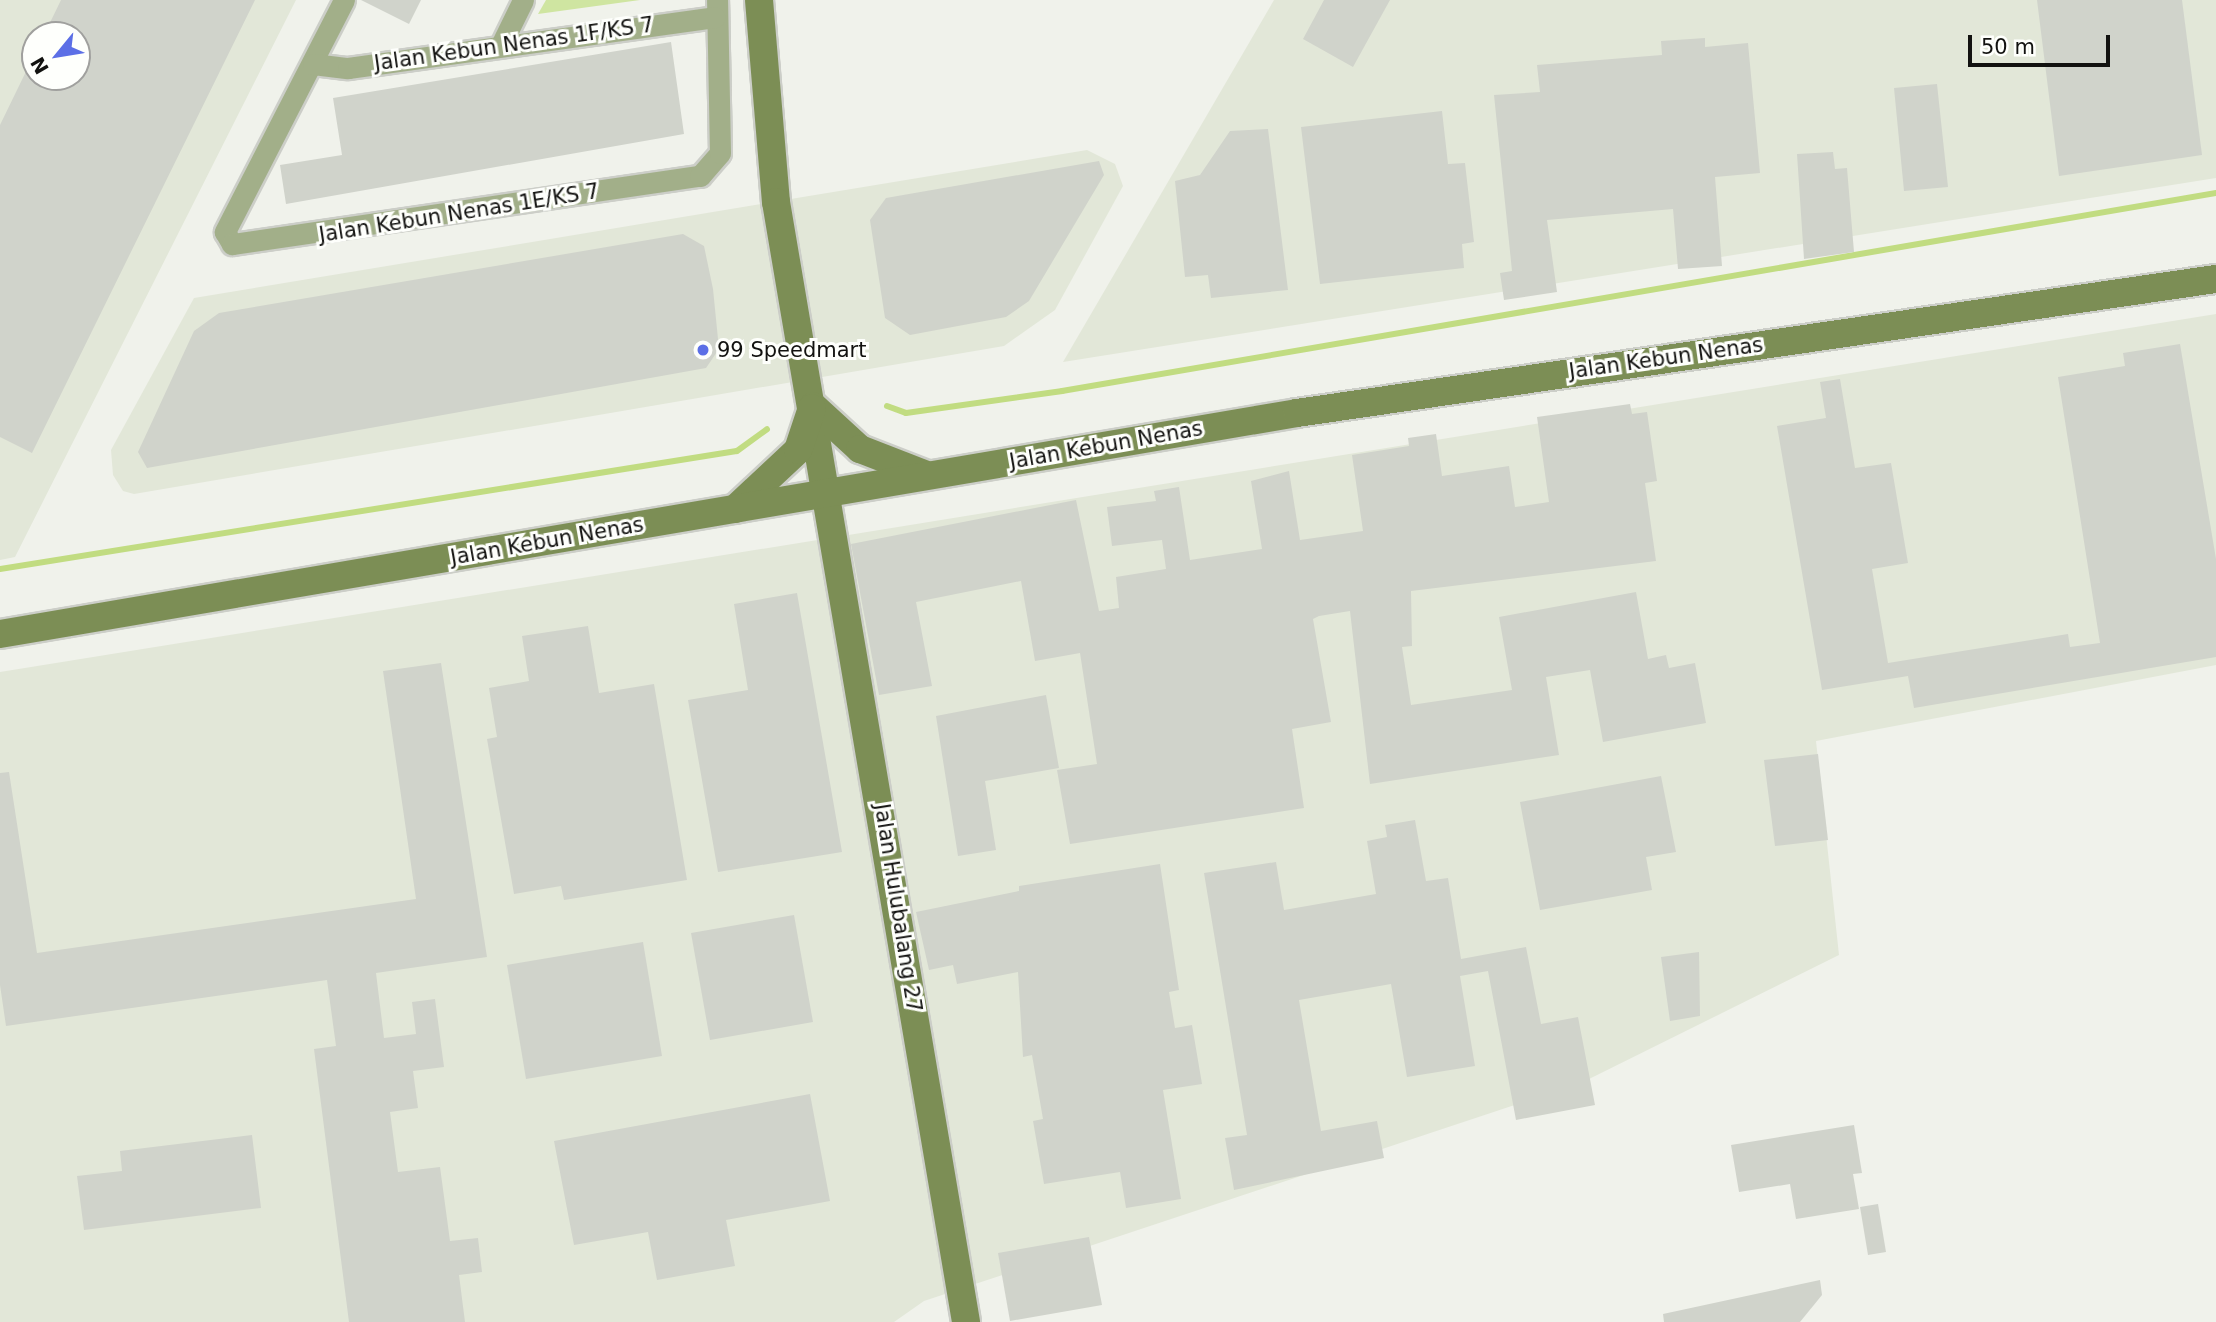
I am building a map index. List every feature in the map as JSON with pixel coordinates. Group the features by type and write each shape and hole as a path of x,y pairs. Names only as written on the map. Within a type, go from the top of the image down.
{"street":[{"path":"313,64 344,0"},
{"path":"501,45 523,0"},
{"name":"Jalan Hulubalang 27","path":"759,0 765,121 966,1322"},
{"name":"Jalan Kebun Nenas 1F/KS 7","path":"313,64 348,68 716,8"},
{"name":"Jalan Kebun Nenas 1E/KS 7","path":"313,64 225,232 243,247 700,176 720,153 716,8"},
{"name":"Jalan Kebun Nenas","path":"0,634 1402,397 2216,279"},
{"path":"735,509 798,450 815,417 860,449 901,470 932,475"}],"shaded area":[{"path":"0,0 296,0 15,557 0,560"},
{"path":"1274,0 2216,0 2216,178 1063,362"},
{"path":"1087,150 1115,164 1123,186 1055,310 1004,346 134,494 123,491 113,475 111,450 194,298"},
{"path":"2216,314 2216,665 1816,741 1839,955 1581,1083 924,1301 894,1322 0,1322 0,672"}],"green space":[{"path":"546,0 640,0 538,14"}],"building":[{"path":"61,0 255,0 32,453 0,437 0,125 21,82 21,91 91,91 91,21 51,21"},
{"path":"361,0 421,0 409,24"},
{"path":"1324,0 1390,0 1353,67 1303,39"},
{"path":"2037,0 2182,0 2202,155 2059,176"},
{"path":"1705,38 1705,47 1748,43 1760,173 1715,177 1722,266 1678,269 1673,209 1547,220 1557,292 1504,300 1500,273 1512,271 1494,95 1540,92 1537,65 1662,55 1661,41"},
{"path":"671,42 684,134 286,204 280,165 342,155 333,98"},
{"path":"1937,84 1948,187 1904,191 1894,88"},
{"path":"1442,111 1448,164 1465,163 1474,242 1462,244 1464,268 1320,284 1301,127"},
{"path":"1268,129 1288,290 1211,298 1208,275 1185,277 1175,181 1200,175 1230,131"},
{"path":"1833,152 1835,169 1847,168 1854,252 1804,259 1797,154"},
{"path":"1099,161 1104,175 1029,301 1006,317 910,335 885,318 870,220 886,198"},
{"path":"683,234 704,246 713,289 719,349 706,368 147,468 138,452 194,331 219,313"},
{"path":"2180,344 2216,559 2216,657 1914,708 1908,676 1822,690 1777,426 1826,418 1820,382 1840,379 1855,468 1891,463 1908,563 1872,569 1888,663 2068,634 2070,647 2100,643 2058,377 2125,366 2123,353"},
{"path":"1630,404 1632,414 1647,412 1657,481 1645,483 1656,561 1411,591 1412,646 1402,647 1411,705 1512,690 1499,617 1636,592 1648,659 1666,655 1669,668 1695,663 1706,723 1603,742 1590,670 1546,677 1559,755 1370,784 1350,611 1319,616 1313,619 1331,722 1292,729 1304,808 1070,844 1057,770 1097,764 1080,653 1035,661 1021,581 916,602 932,686 879,695 851,544 1076,500 1099,611 1119,608 1116,577 1166,569 1162,540 1112,546 1107,507 1156,501 1154,491 1179,487 1190,560 1262,549 1251,481 1289,471 1300,540 1363,531 1352,455 1409,446 1408,438 1436,434 1442,476 1509,466 1515,507 1549,502 1537,417"},
{"path":"797,593 842,852 718,872 688,700 748,690 734,604"},
{"path":"588,626 599,693 654,684 687,880 564,900 561,886 514,894 487,739 497,737 489,688 529,681 522,636"},
{"path":"441,663 487,957 376,973 384,1038 416,1034 412,1002 435,999 444,1067 413,1071 418,1108 390,1112 398,1172 440,1167 450,1241 478,1238 482,1272 459,1275 465,1322 349,1322 314,1049 336,1046 327,980 6,1026 0,985 0,773 9,772 37,953 416,899 383,671"},
{"path":"1046,695 1059,768 985,781 996,850 958,856 936,716"},
{"path":"1818,754 1828,840 1775,846 1764,760"},
{"path":"1661,776 1676,852 1646,857 1652,890 1540,910 1520,802"},
{"path":"1415,820 1426,881 1448,878 1461,959 1526,947 1541,1024 1578,1017 1595,1105 1516,1120 1488,971 1460,976 1475,1066 1407,1077 1391,984 1299,1000 1321,1131 1377,1121 1384,1158 1234,1190 1225,1138 1247,1135 1204,873 1276,862 1284,910 1376,894 1367,841 1387,837 1385,825"},
{"path":"1160,864 1179,990 1169,992 1175,1028 1192,1025 1202,1084 1163,1090 1181,1199 1126,1208 1120,1172 1044,1184 1033,1121 1043,1119 1032,1055 1023,1057 1018,972 957,984 953,965 929,970 916,912 1019,891 1019,886"},
{"path":"794,915 813,1022 710,1040 691,933"},
{"path":"643,942 662,1056 526,1079 507,965"},
{"path":"1699,952 1700,1016 1670,1021 1661,957"},
{"path":"810,1094 830,1201 726,1220 735,1266 657,1280 648,1232 574,1245 554,1141"},
{"path":"1854,1125 1862,1173 1853,1174 1859,1209 1796,1219 1790,1184 1739,1192 1731,1145"},
{"path":"252,1135 261,1208 84,1230 77,1176 122,1171 120,1151"},
{"path":"1878,1204 1886,1252 1868,1255 1860,1207"},
{"path":"1089,1237 1102,1305 1010,1321 998,1253"},
{"path":"1820,1280 1822,1295 1800,1322 1664,1322 1663,1314"}],"waterway":[{"path":"887,406 906,413 1062,391 2216,193"},
{"path":"0,569 737,451 767,429"}],"place":[{"name":"99 Speedmart","path":"703,350"}]}
